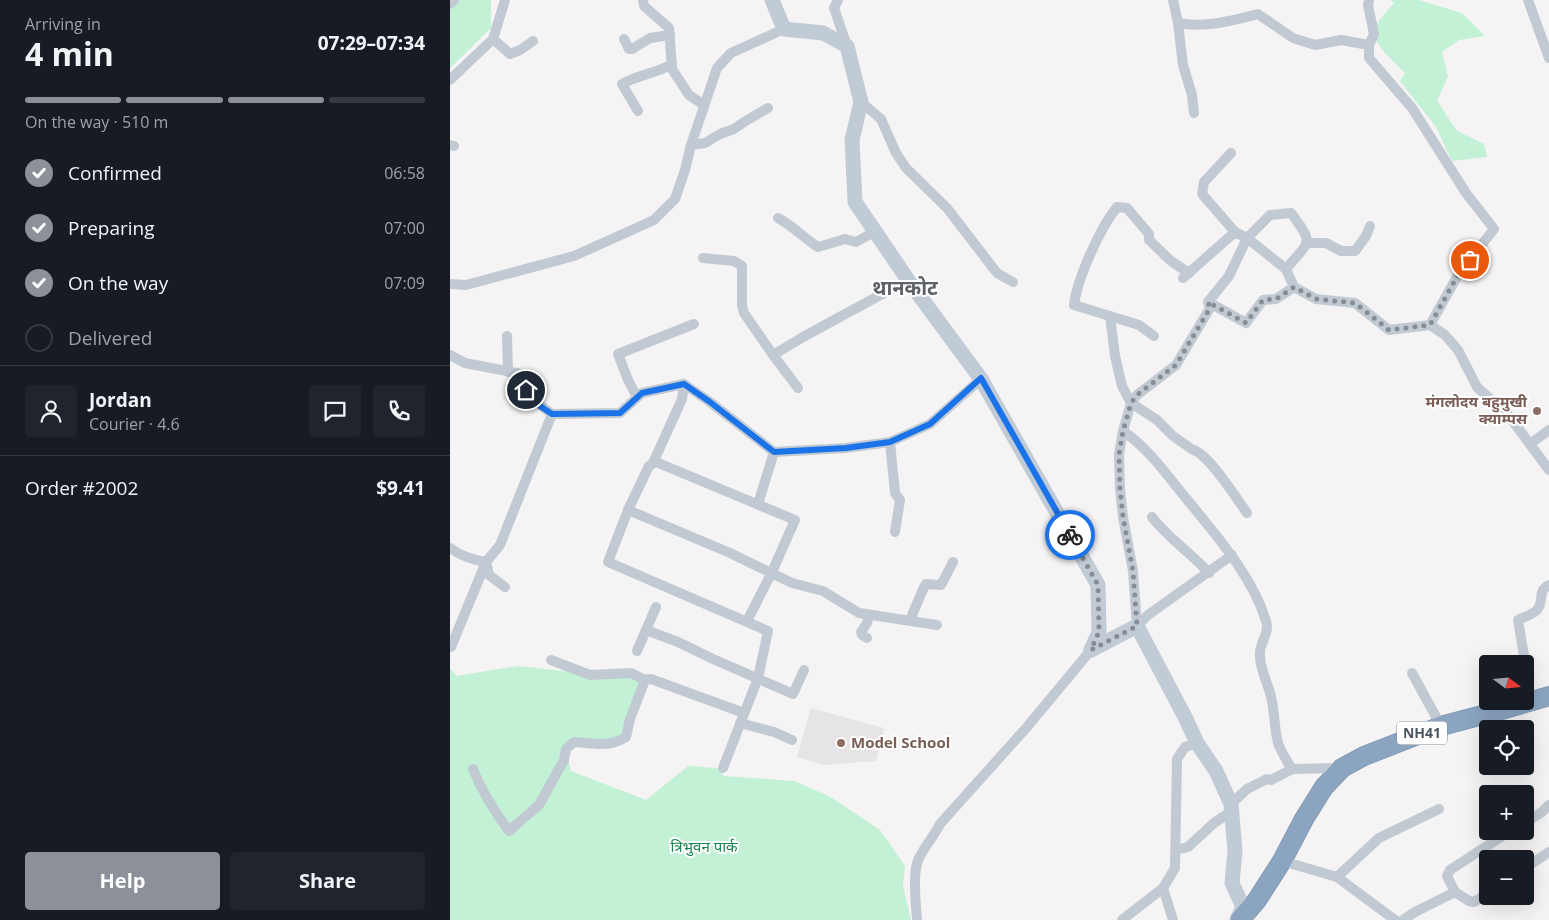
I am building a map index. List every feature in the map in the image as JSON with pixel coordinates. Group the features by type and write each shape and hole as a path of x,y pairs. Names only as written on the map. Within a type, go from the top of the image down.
{"highway":[{"name":"NH41","path":"1238,920 1256,900 1282,861 1314,802 1333,776 1342,768 1364,756 1441,726 1505,710 1549,696"}],"street":[{"path":"450,4 454,0"},
{"path":"450,80 493,39 505,0"},
{"path":"642,0 644,6 669,28 672,69 689,95 704,105"},
{"path":"772,0 784,29"},
{"path":"838,0 834,8 847,46 861,102 852,140 854,202 908,280 981,378 1098,585 1099,632 1091,650 1027,728 940,824 919,858 916,870 917,920"},
{"path":"1174,0 1183,66 1192,95 1194,113"},
{"path":"1369,0 1368,5 1374,34 1369,45 1369,58 1412,108 1466,193 1494,230 1458,275 1430,325"},
{"path":"1528,0 1549,58"},
{"path":"1178,23 1191,25 1215,24 1258,14 1293,38 1315,45 1341,40 1369,45"},
{"path":"450,284 466,285 574,256 654,220 676,199 686,170 691,145 717,68 732,53 784,29 823,33 847,46"},
{"path":"624,39 630,50 632,50 650,38 670,35"},
{"path":"493,39 510,54 533,41"},
{"path":"638,111 622,84 632,78 660,71 672,64"},
{"path":"861,102 882,120 896,153 906,168 947,208 997,273 1013,282"},
{"path":"691,145 704,143 720,134 734,130 768,108"},
{"path":"1231,152 1204,182 1202,194 1235,232 1247,238 1286,269 1294,287 1316,299 1355,303 1389,330 1430,325 1445,335 1458,350 1477,387 1509,416 1549,470"},
{"path":"1154,336 1139,325 1074,305 1076,290 1107,220 1117,207 1127,208 1149,234 1149,240 1186,276 1235,232"},
{"path":"1208,302 1229,276 1247,238 1270,215 1291,213 1307,235 1307,243 1286,269"},
{"path":"778,218 792,226 818,247 845,240 856,242 874,232"},
{"path":"1307,243 1326,243 1341,251 1355,251 1366,236 1370,226"},
{"path":"703,258 734,261 742,266 742,306 744,313 798,388"},
{"path":"773,355 908,280"},
{"path":"1208,302 1246,323 1263,300 1276,299 1294,287"},
{"path":"1208,302 1210,308 1176,365 1137,395 1131,403 1119,454 1120,489 1133,571 1137,626 1197,743 1216,771 1231,808 1235,851 1232,883 1243,906 1238,920"},
{"path":"1110,316 1115,356 1122,386 1131,403 1205,458 1234,493 1247,513"},
{"path":"637,397 618,354 694,324"},
{"path":"508,336 508,372"},
{"path":"450,355 465,363 517,373 526,390 537,404 552,414 620,413 642,393 684,384 774,452 846,448 890,442 930,424 981,378"},
{"path":"684,384 682,399 653,463 649,466 628,510 608,562 768,631 758,678 723,768"},
{"path":"451,647 486,562 500,545 552,414"},
{"path":"1530,444 1549,430"},
{"path":"1123,431 1138,441 1232,555 1252,589 1267,622 1266,638 1260,652 1261,666 1271,696 1278,745 1292,769"},
{"path":"890,442 895,493 900,500 895,532"},
{"path":"758,504 774,452"},
{"path":"653,463 656,462 795,520 772,572 747,621"},
{"path":"628,510 772,572 792,583 823,591 859,613 937,626"},
{"path":"1152,517 1160,527 1198,560 1209,573"},
{"path":"450,548 474,560 486,562"},
{"path":"1091,650 1137,626 1148,615 1232,555"},
{"path":"486,562 489,575 505,587"},
{"path":"910,620 926,584 941,585 953,562"},
{"path":"1524,655 1518,620 1538,608 1541,592 1543,588 1549,585"},
{"path":"637,651 656,607"},
{"path":"867,638 861,632 867,623 869,615"},
{"path":"646,630 678,642 793,694 804,670"},
{"path":"551,660 590,675 632,673 645,680 651,679 792,740"},
{"path":"1412,673 1441,726"},
{"path":"473,769 493,811 509,831 539,805 564,760 566,749 574,742 616,743 626,737 630,719 645,680"},
{"path":"1122,920 1163,888 1175,868 1177,760 1185,747 1197,743"},
{"path":"1176,850 1188,847 1231,808 1247,789 1266,779 1271,780 1292,769 1342,768"},
{"path":"1534,817 1549,805"},
{"path":"1337,877 1379,838 1440,809"},
{"path":"1479,899 1474,902 1469,901 1455,892 1447,876 1450,870 1496,840"},
{"path":"1534,862 1549,852"},
{"path":"1282,861 1337,877 1396,920"},
{"path":"1163,888 1173,920"},
{"path":"1403,920 1455,892"}],"shaded area":[{"name":"Model School","path":"811,708 884,728 876,761 825,765 797,757"}],"green space":[{"path":"450,0 491,0 491,28 450,68"},
{"path":"1391,0 1418,0 1462,13 1485,36 1459,40 1442,52 1448,76 1437,101 1457,131 1484,144 1487,157 1452,161 1436,127 1400,81 1405,73 1383,51 1375,38 1374,31 1378,22 1394,3"},
{"name":"त्रिभुवन पार्क","path":"518,666 645,680 626,737 566,749 571,771 646,800 688,766 717,768 724,776 794,781 829,796 880,830 905,866 903,886 911,920 450,920 450,669 457,676"}],"way so far":[{"path":"1070,535 1098,585 1099,632 1091,650 1137,626 1133,571 1120,489 1119,454 1131,403 1137,395 1176,365 1210,308 1208,302 1246,323 1263,300 1276,299 1294,287 1316,299 1355,303 1389,330 1430,325 1458,275 1470,260"}],"place":[{"name":"मंगलोदय बहुमुखी क्याम्पस","path":"1537,411"},
{"name":"Model School","path":"841,743"}],"district":[{"name":"थानकोट","path":"905,288"}],"route":[{"path":"526,390 537,404 552,414 620,413 642,393 684,384 774,452 846,448 890,442 930,424 981,378 1070,535"}]}
